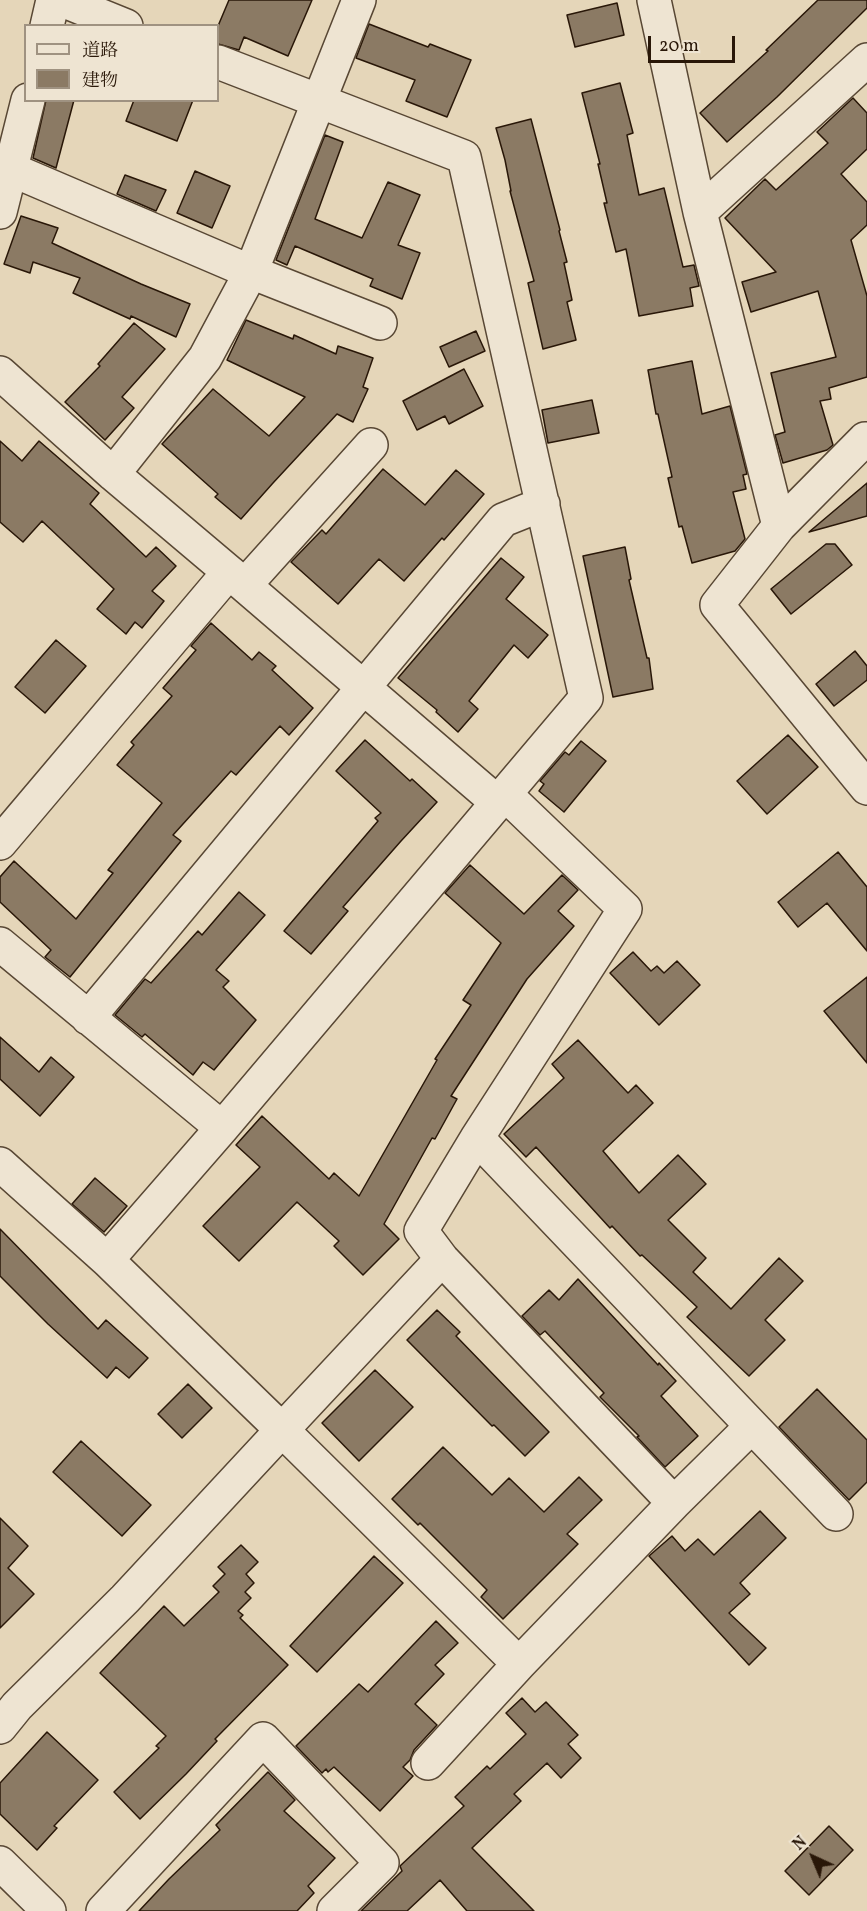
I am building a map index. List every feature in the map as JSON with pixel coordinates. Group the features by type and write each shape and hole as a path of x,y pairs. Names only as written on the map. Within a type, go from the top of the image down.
{"street":[{"path":"47,24 53,0"},
{"path":"62,0 121,24"},
{"path":"113,474 205,358 251,272 359,0"},
{"path":"654,0 700,212 779,526"},
{"path":"700,212 867,60"},
{"path":"107,1260 222,1128 586,698 464,157 219,62"},
{"path":"0,212 27,102"},
{"path":"10,169 251,272 380,323"},
{"path":"0,373 113,474 364,687 502,798 625,909 477,1138 422,1231 442,1259 674,1503"},
{"path":"866,439 779,526 717,605 867,788"},
{"path":"0,843 237,578 371,445"},
{"path":"88,1018 503,520 543,504"},
{"path":"0,944 222,1128"},
{"path":"477,1138 836,1514"},
{"path":"0,1164 107,1260 519,1664"},
{"path":"6,1708 125,1599 442,1259"},
{"path":"428,1763 519,1664 674,1503 752,1426"},
{"path":"103,1911 263,1739 382,1863 334,1911"},
{"path":"0,1863 49,1911"}],"building":[{"path":"229,0 312,0 288,56 244,37 239,50 219,44 219,24"},
{"path":"818,0 867,0 867,8 777,97 727,142 700,113 768,51 766,50"},
{"path":"617,3 624,35 575,47 567,15"},
{"path":"369,24 428,47 430,44 471,60 447,117 406,101 415,80 356,58"},
{"path":"620,83 633,133 627,135 639,195 664,188 683,267 694,265 699,286 690,288 693,306 639,316 626,249 616,252 604,203 607,203 598,164 600,164 582,93"},
{"path":"853,98 867,113 867,149 841,174 867,202 867,225 851,240 867,296 867,377 829,388 831,399 820,401 833,445 827,450 783,463 775,435 785,432 771,373 836,357 818,291 751,312 742,282 776,272 725,218 765,179 776,190 828,143 817,132"},
{"path":"46,102 73,102 56,168 33,158"},
{"path":"133,102 192,102 177,141 126,121"},
{"path":"531,119 567,262 564,263 572,300 567,302 576,340 543,349 528,283 534,281 496,128"},
{"path":"325,135 343,142 315,219 362,238 388,182 420,195 398,245 420,253 402,299 370,286 373,279 295,246 287,265 276,260"},
{"path":"195,171 230,186 212,228 177,213"},
{"path":"125,175 166,190 156,211 117,194"},
{"path":"21,216 58,228 52,243 190,304 176,337 73,293 80,278 33,262 30,273 4,264"},
{"path":"246,320 293,339 294,335 336,354 338,346 373,358 363,387 368,389 353,422 337,414 241,519 215,497 218,494 162,444 213,389 269,436 305,397 227,360"},
{"path":"134,323 165,349 122,397 134,408 105,440 65,402 100,366 98,364"},
{"path":"476,331 485,351 449,367 440,347"},
{"path":"692,361 702,414 730,406 747,474 743,475 746,489 733,492 745,539 735,551 692,563 682,526 679,527 668,478 672,477 658,414 656,414 648,370"},
{"path":"464,369 483,406 449,424 445,416 417,430 403,401"},
{"path":"592,400 599,433 548,443 542,410"},
{"path":"0,441 22,461 39,441 99,493 90,504 146,557 156,547 176,566 152,591 164,601 142,628 135,622 126,634 97,609 114,589 42,521 23,542 0,522"},
{"path":"383,469 425,505 456,470 484,494 404,581 379,559 338,604 291,562 322,530 326,534"},
{"path":"867,483 867,516 809,532"},
{"path":"826,544 835,544 852,565 791,614 771,589"},
{"path":"625,547 631,579 629,580 647,658 649,658 653,689 613,697 583,556"},
{"path":"501,558 524,577 506,599 548,635 528,658 514,645 469,701 478,709 458,732 436,712 437,710 398,678"},
{"path":"211,623 252,660 259,652 276,666 272,670 313,708 289,735 280,726 236,775 231,771 173,835 181,841 70,977 45,957 51,950 0,902 0,877 14,861 76,919 113,873 108,870 162,803 117,765 134,745 131,742 172,696 163,688 196,650 191,646"},
{"path":"56,640 86,666 45,713 15,687"},
{"path":"855,651 867,666 867,680 834,706 816,684"},
{"path":"788,735 818,767 767,814 737,781"},
{"path":"365,740 437,802 343,907 348,911 311,954 284,931 378,821 375,818 381,813 336,771"},
{"path":"581,741 606,761 564,812 539,791 544,784 540,781 565,752 569,755"},
{"path":"838,852 867,887 867,951 827,903 798,927 778,902"},
{"path":"470,865 524,914 562,875 578,890 558,911 574,926 527,979 451,1096 457,1099 435,1139 432,1138 384,1224 399,1239 363,1275 334,1246 339,1241 297,1202 239,1261 203,1226 260,1167 236,1145 262,1116 329,1179 334,1173 359,1196 437,1060 435,1059 471,1005 463,1000 501,943 445,893"},
{"path":"239,892 265,915 216,970 229,981 223,987 256,1020 214,1070 203,1062 193,1075 145,1034 142,1037 115,1015 145,979 151,983 198,931 202,935"},
{"path":"633,952 651,971 657,966 664,973 677,961 700,985 659,1025 610,973"},
{"path":"867,977 867,1063 824,1011"},
{"path":"0,1037 39,1072 51,1057 74,1077 40,1116 0,1079"},
{"path":"578,1040 628,1093 636,1085 653,1103 603,1151 639,1193 678,1155 706,1184 668,1220 706,1258 693,1272 731,1309 779,1258 803,1281 765,1320 785,1340 749,1376 687,1317 697,1307 642,1255 640,1256 612,1226 610,1228 536,1147 526,1157 504,1134 564,1078 552,1064"},
{"path":"95,1178 127,1206 104,1232 72,1204"},
{"path":"0,1229 98,1329 106,1320 148,1358 129,1378 116,1367 107,1378 0,1276"},
{"path":"578,1279 658,1365 659,1363 676,1381 661,1396 698,1436 665,1467 637,1437 639,1436 600,1397 604,1393 545,1331 540,1335 522,1316 549,1290 559,1300"},
{"path":"437,1310 460,1332 456,1336 549,1432 525,1456 407,1340"},
{"path":"375,1370 413,1407 359,1461 322,1423"},
{"path":"188,1384 212,1408 182,1438 158,1414"},
{"path":"817,1389 867,1440 867,1482 849,1500 779,1427"},
{"path":"81,1441 151,1505 122,1536 53,1472"},
{"path":"443,1447 492,1495 509,1478 544,1512 579,1477 602,1500 567,1534 578,1544 503,1619 481,1597 487,1590 420,1523 418,1525 392,1499"},
{"path":"760,1511 786,1538 740,1583 750,1594 729,1613 766,1648 749,1665 649,1556 672,1536 685,1551 698,1539 714,1555"},
{"path":"0,1518 28,1546 8,1568 34,1594 0,1628"},
{"path":"241,1545 258,1562 246,1574 254,1583 245,1592 251,1598 238,1611 243,1615 240,1618 288,1665 215,1739 217,1741 186,1774 140,1819 114,1792 159,1748 156,1746 166,1736 100,1673 164,1606 184,1626 219,1592 213,1586 225,1574 218,1567"},
{"path":"374,1556 403,1583 317,1672 290,1646"},
{"path":"436,1621 458,1643 435,1665 444,1674 415,1704 437,1725 414,1750 410,1760 403,1767 413,1776 380,1811 334,1767 322,1773 296,1746 359,1684 368,1692"},
{"path":"522,1698 535,1712 546,1702 578,1735 568,1744 581,1758 561,1778 547,1763 514,1794 521,1801 472,1848 534,1911 467,1911 440,1880 407,1911 361,1911 402,1871 400,1866 464,1806 455,1797 487,1766 490,1769 526,1734 506,1713"},
{"path":"47,1732 98,1780 54,1826 57,1828 37,1850 0,1814 0,1783"},
{"path":"268,1772 295,1800 284,1811 335,1858 308,1886 314,1893 297,1911 139,1911 220,1830 216,1825"},
{"path":"829,1826 853,1850 809,1895 785,1871"}]}
